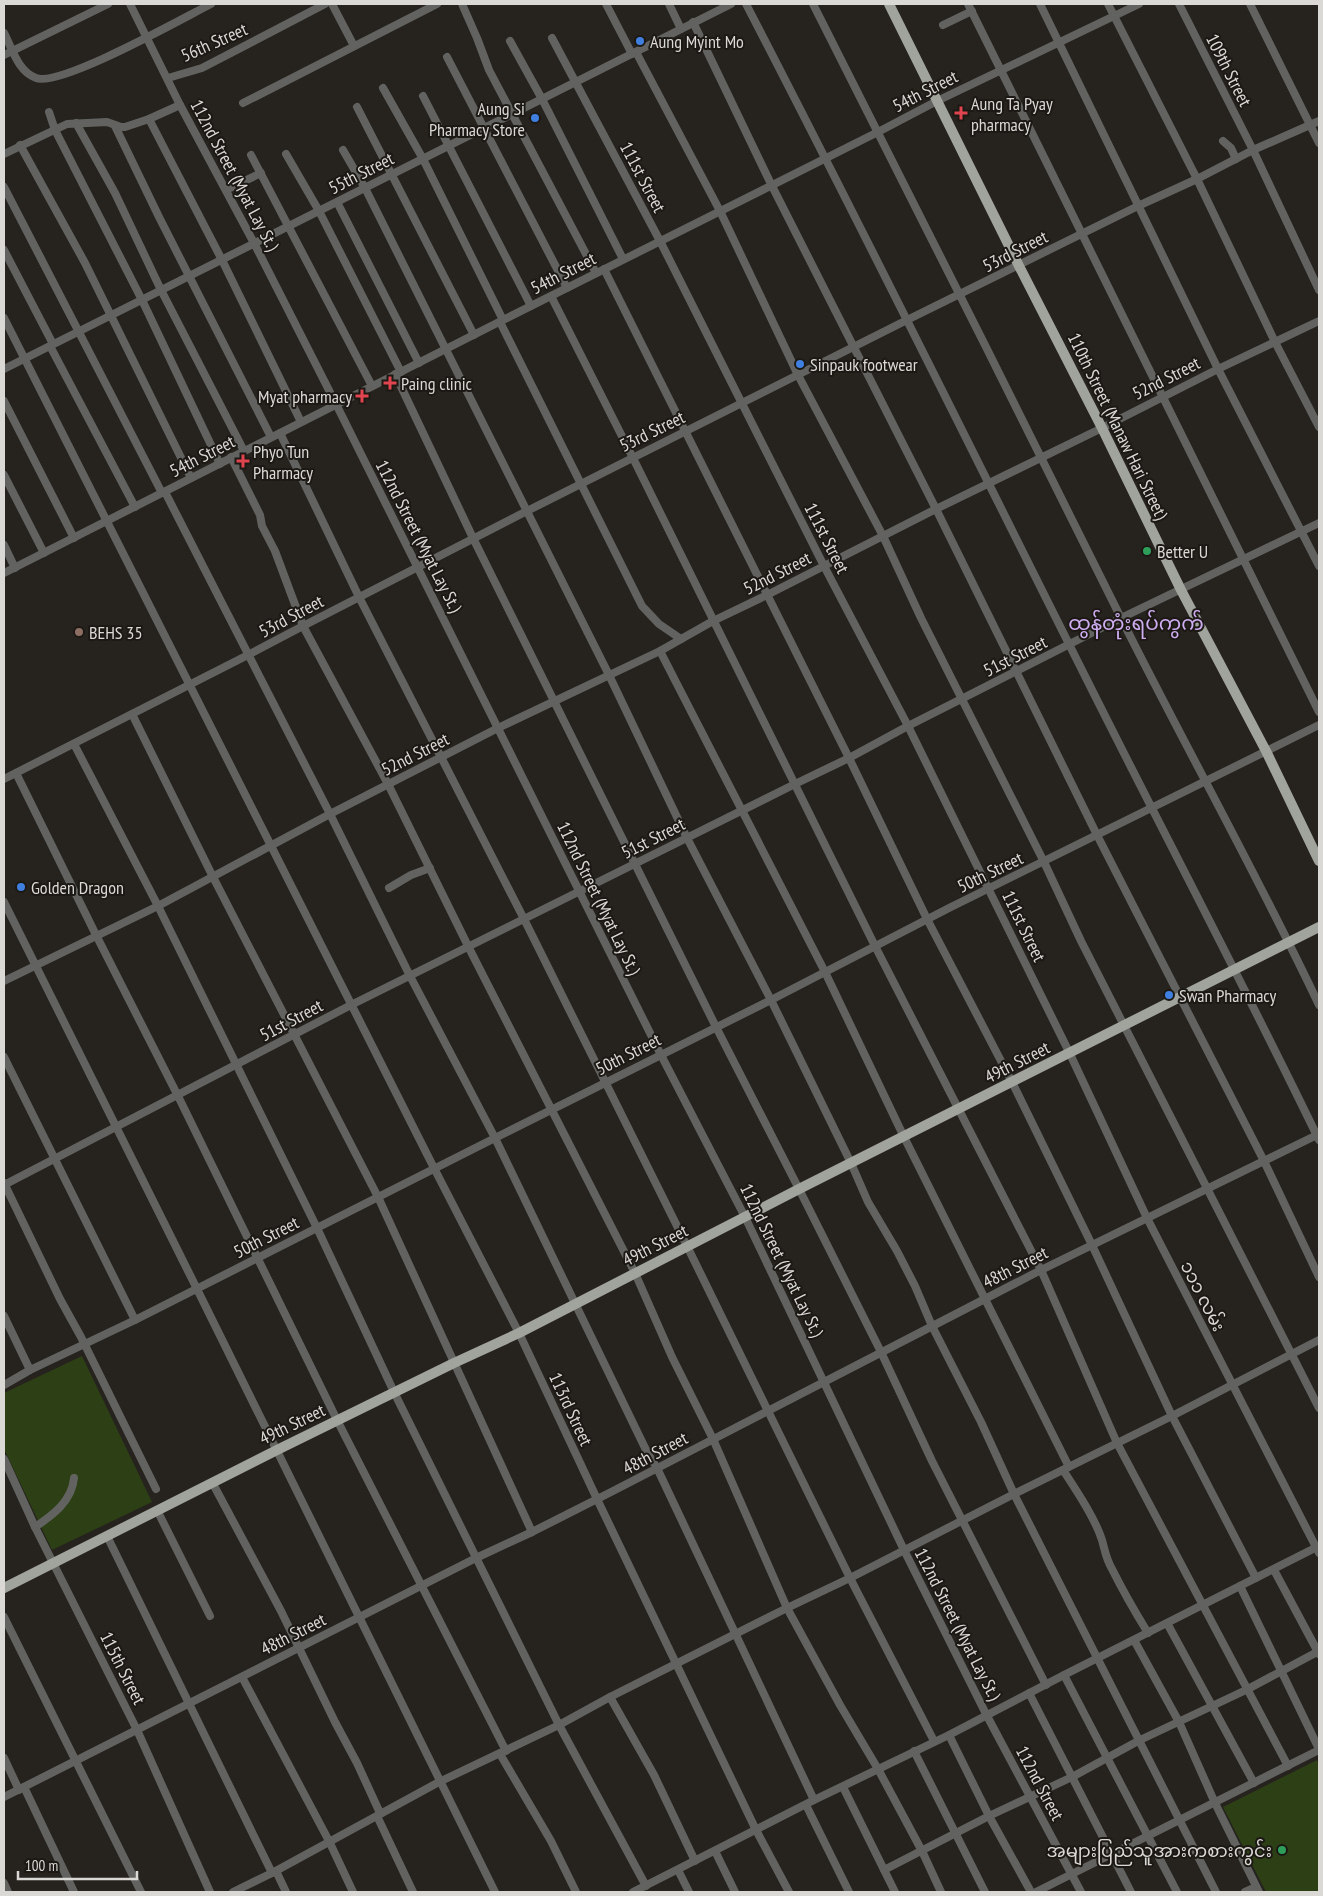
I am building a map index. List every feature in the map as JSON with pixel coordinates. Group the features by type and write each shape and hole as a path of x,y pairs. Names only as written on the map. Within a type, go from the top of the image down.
{"main road":[{"name":"110th Street (Manaw Hari Street)","path":"889,4 1102,428 1180,590 1266,751 1319,861"},
{"name":"49th Street","path":"4,1588 336,1420 519,1333 799,1189 1319,927"}],"street":[{"path":"4,55 108,4"},
{"path":"4,154 67,124 107,122 115,126 125,126 149,119 179,102 130,4"},
{"path":"4,33 24,72 44,80 78,70 211,4"},
{"name":"56th Street","path":"169,80 202,68 325,4"},
{"path":"332,4 354,46"},
{"path":"243,103 438,4"},
{"path":"462,4 478,38 489,70 600,271 849,758 928,919 1012,1082 1092,1245 1172,1416 1256,1578"},
{"path":"606,4 720,211 798,375 883,536 921,618 1044,862 1081,941 1319,1408"},
{"path":"669,4 680,29"},
{"name":"55th Street","path":"4,369 731,4"},
{"path":"746,4 826,158 1069,645 1318,1136"},
{"path":"813,4 1042,457 1121,618 1289,942 1319,1005"},
{"path":"1040,4 1218,369 1319,566"},
{"path":"1108,4 1197,179 1275,342 1319,427"},
{"name":"54th Street","path":"4,573 771,184 937,101 1139,4"},
{"name":"109th Street","path":"1179,4 1253,150 1319,290"},
{"path":"1250,4 1319,143"},
{"path":"943,25 970,7 1319,712"},
{"path":"694,22 771,184 936,509 1096,836 1264,1161 1319,1277"},
{"name":"111st Street","path":"552,38 660,241 824,566 908,726 1070,1054"},
{"path":"510,41 542,99 623,259"},
{"path":"447,57 567,288"},
{"path":"383,88 423,159 580,484 642,606 659,624 681,639"},
{"path":"423,96 531,306"},
{"name":"112nd Street (Myat Lay St.)","path":"179,102 254,243 336,404 661,1055 745,1217 904,1550 986,1714"},
{"path":"357,107 474,335"},
{"path":"49,112 55,130 142,300 220,464"},
{"path":"149,119 222,260 302,422"},
{"name":"53rd Street","path":"4,779 248,656 302,626 527,510 1138,206 1197,179 1253,150 1319,121"},
{"path":"76,123 115,193 161,290 244,451"},
{"path":"115,126 159,218 271,437"},
{"path":"1223,141 1231,148 1236,159"},
{"path":"20,145 85,263 191,478"},
{"path":"343,150 365,188 527,510 687,838 771,1000 852,1163 868,1202 897,1250 1014,1494 1216,1892"},
{"path":"286,154 319,211 398,373 473,538 880,1352 928,1454 1046,1684"},
{"path":"252,155 372,386"},
{"path":"226,190 261,173"},
{"path":"4,187 162,493 165,492 494,1138 647,1452 657,1468 814,1800"},
{"path":"337,202 419,363"},
{"path":"4,250 53,344 50,346 134,507"},
{"path":"551,296 958,1110 1041,1270 1117,1443 1246,1690 1288,1766"},
{"name":"113rd Street","path":"4,318 519,1333 756,1830 789,1892"},
{"name":"52nd Street","path":"213,877 330,814 498,728 660,651 713,621 767,596 989,482 1319,321"},
{"path":"4,401 74,538"},
{"path":"280,433 359,597 524,920 850,1578 934,1741"},
{"path":"231,457 260,515 262,526 275,551 302,626 388,784 469,948 635,1273 672,1357 712,1439 787,1608 840,1705 878,1769 922,1851 941,1892"},
{"path":"4,475 44,553"},
{"name":"51st Street","path":"4,1184 117,1128 351,1005 849,758 1121,618 1319,523"},
{"path":"4,545 15,568"},
{"path":"660,651 825,972 1095,1526 1112,1569 1148,1633"},
{"path":"132,714 213,877 378,1197 532,1532"},
{"name":"50th Street","path":"4,1385 30,1370 197,1289 928,919 1319,725"},
{"path":"74,744 158,906 317,1228 394,1392 559,1725 644,1889"},
{"path":"16,773 178,1096 336,1420 422,1585 503,1752 576,1892"},
{"path":"389,888 411,875 430,868"},
{"path":"4,981 213,877"},
{"path":"4,902 495,1892"},
{"name":"၁၁၁ လမ်း","path":"1070,1054 1147,1218 1232,1386 1318,1549"},
{"path":"4,1057 135,1320"},
{"name":"48th Street","path":"4,1798 75,1760 190,1704 299,1647 532,1532 768,1412 880,1352 1041,1270 1206,1188 1318,1136"},
{"path":"4,1184 156,1489"},
{"path":"4,1316 30,1370"},
{"path":"233,1892 274,1872 439,1782 559,1725 610,1697 1232,1386 1319,1340"},
{"name":"115th Street","path":"4,1459 35,1527 137,1730 210,1892"},
{"path":"35,1527 50,1517 66,1501 74,1486 74,1478"},
{"path":"212,1482 299,1647 330,1713 357,1763 413,1892"},
{"path":"157,1510 210,1616"},
{"path":"107,1536 274,1872 286,1892"},
{"path":"633,1892 644,1889 814,1800 949,1735 1064,1674 1318,1549"},
{"path":"884,1870 989,1816 1072,1777 1140,1740 1212,1707 1319,1652 1274,1570"},
{"path":"1036,1892 1180,1821 1319,1749 1240,1586"},
{"path":"4,1617 141,1892"},
{"path":"1166,1623 1254,1783"},
{"path":"1134,1640 1179,1722 1215,1803 1258,1889 1245,1892"},
{"path":"1064,1674 1177,1892"},
{"path":"242,1677 329,1841 352,1892"},
{"path":"1029,1693 1131,1892"},
{"path":"610,1697 654,1775 695,1861"},
{"name":"112nd Street","path":"986,1714 1081,1892"},
{"path":"949,1735 989,1816 1031,1892"},
{"path":"914,1751 985,1892"},
{"path":"4,1758 74,1892"},
{"path":"843,1787 895,1892"},
{"path":"806,1805 846,1891"},
{"path":"714,1851 735,1892"},
{"path":"678,1870 689,1892"},
{"path":"4,1883 8,1892"}],"green space":[{"path":"82,1356 152,1502 52,1550 4,1449 4,1393"},
{"name":"အများပြည်သူအားကစားကွင်း","path":"1317,1760 1319,1766 1319,1892 1266,1892 1223,1807"}],"place":[{"name":"Aung Myint Mo","path":"640,41"},
{"name":"Aung Ta Pyay pharmacy","path":"961,113"},
{"name":"Aung Si Pharmacy Store","path":"535,118"},
{"name":"Sinpauk footwear","path":"800,364"},
{"name":"Paing clinic","path":"390,383"},
{"name":"Myat pharmacy","path":"362,396"},
{"name":"Phyo Tun Pharmacy","path":"243,461"},
{"name":"Better U","path":"1147,551"},
{"name":"BEHS 35","path":"79,632"},
{"name":"Golden Dragon","path":"21,887"},
{"name":"Swan Pharmacy","path":"1169,995"},
{"name":"အများပြည်သူအားကစားကွင်း","path":"1282,1850"}],"district":[{"name":"ထွန်တုံးရပ်ကွက်","path":"1136,623"}]}
